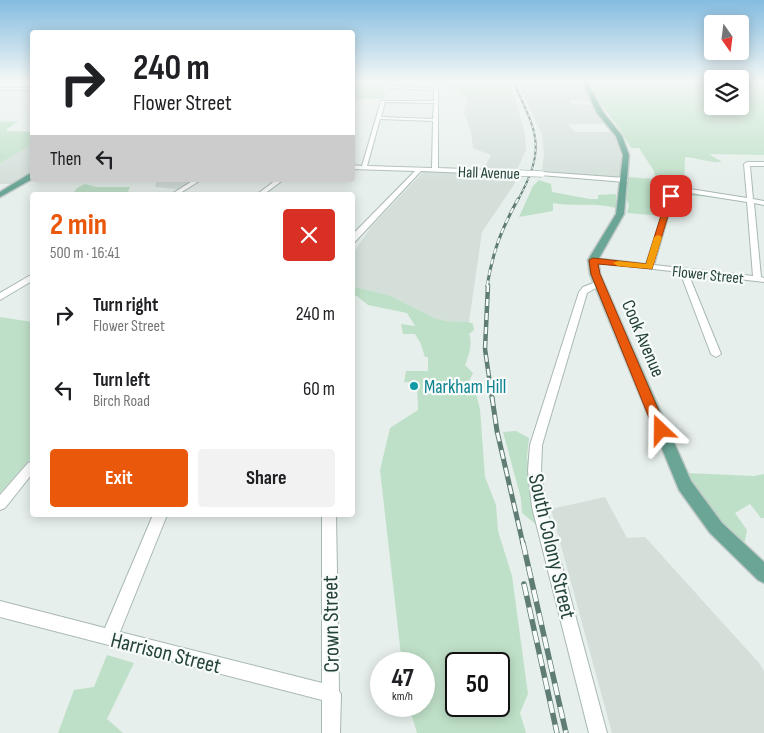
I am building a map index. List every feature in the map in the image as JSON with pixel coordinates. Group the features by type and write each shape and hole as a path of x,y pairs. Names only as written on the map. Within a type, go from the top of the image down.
{"main road":[{"path":"593,260 620,214 625,180 626,154 622,142 602,115"},
{"path":"0,195 30,177"},
{"name":"Cook Avenue","path":"593,260 593,267 685,485 716,528 764,574"}],"street":[{"path":"435,115 435,170"},
{"path":"364,167 379,118 435,120"},
{"path":"760,280 747,164 764,164"},
{"name":"Hall Avenue","path":"355,167 542,174 625,180"},
{"path":"355,239 420,169"},
{"path":"178,192 195,182"},
{"path":"263,192 277,182"},
{"path":"690,191 764,204"},
{"path":"649,267 671,196"},
{"name":"Flower Street","path":"593,260 760,280"},
{"path":"683,271 716,354"},
{"path":"0,297 30,279"},
{"name":"South Colony Street","path":"598,733 539,507 534,472 534,454 583,292 600,284"},
{"path":"0,504 30,468"},
{"path":"109,638 159,517"},
{"name":"Crown Street","path":"329,517 331,733"},
{"name":"Harrison Street","path":"0,609 332,694"}],"shaded area":[{"path":"465,115 520,115 525,133 526,150 516,172 484,169 491,155 473,148 471,131"},
{"path":"533,115 600,115 606,124 568,124 575,132 612,132 620,144 622,178 542,172 544,153 542,135"},
{"path":"30,146 30,174 13,184 0,184 0,163"},
{"path":"424,171 514,175 515,183 482,232 469,322 445,321 432,317 392,297 355,287 355,250 371,227"},
{"path":"156,182 198,182 185,190 155,187"},
{"path":"605,497 627,538 645,537 759,663 764,671 764,733 612,733 551,509"}],"green space":[{"path":"609,115 764,115 764,155 709,154 722,162 685,157 684,188 722,198 671,194 665,198 662,216 627,213 629,205 627,201 628,177 655,179 654,171 639,148 631,148"},
{"path":"19,121 7,129 7,131 30,132 30,146 0,163 0,122"},
{"path":"539,180 551,184 552,192 590,199 598,199 598,195 616,194 616,208 600,205 553,203 553,211 519,217 533,186"},
{"path":"85,184 96,187 130,187 128,192 74,192 77,188"},
{"path":"355,287 391,296 432,317 445,321 469,322 473,324 474,330 469,334 471,345 465,365 473,373 466,387 476,394 480,409 485,477 496,505 498,531 512,576 528,694 520,713 526,733 417,733 412,717 435,717 435,652 401,652 380,470 390,428 418,410 417,383 404,382 406,371 428,371 428,357 425,357 415,334 403,334 401,324 415,326 407,313 368,305 355,296"},
{"path":"0,317 30,322 30,459 0,493"},
{"path":"516,431 529,438 527,457 538,526 522,513 521,499 503,432"},
{"path":"687,473 754,476 764,474 764,518 761,518 750,504 735,513 747,530 744,545 763,568 707,507"},
{"path":"107,655 134,663 107,719 123,733 58,733 74,690 94,687"}],"railway":[{"path":"518,200 533,166 535,153 533,128 528,115"},
{"path":"487,286 498,241 518,199"},
{"path":"488,285 485,349 492,398"},
{"path":"492,397 497,431 523,544"},
{"path":"523,543 566,733"},
{"path":"524,584 557,733"}],"slow traffic":[{"path":"618,263 649,267 658,237"}],"place":[{"name":"Markham Hill","path":"414,386"}],"route":[{"path":"661,430 595,274 593,260 649,267 671,196"}]}
